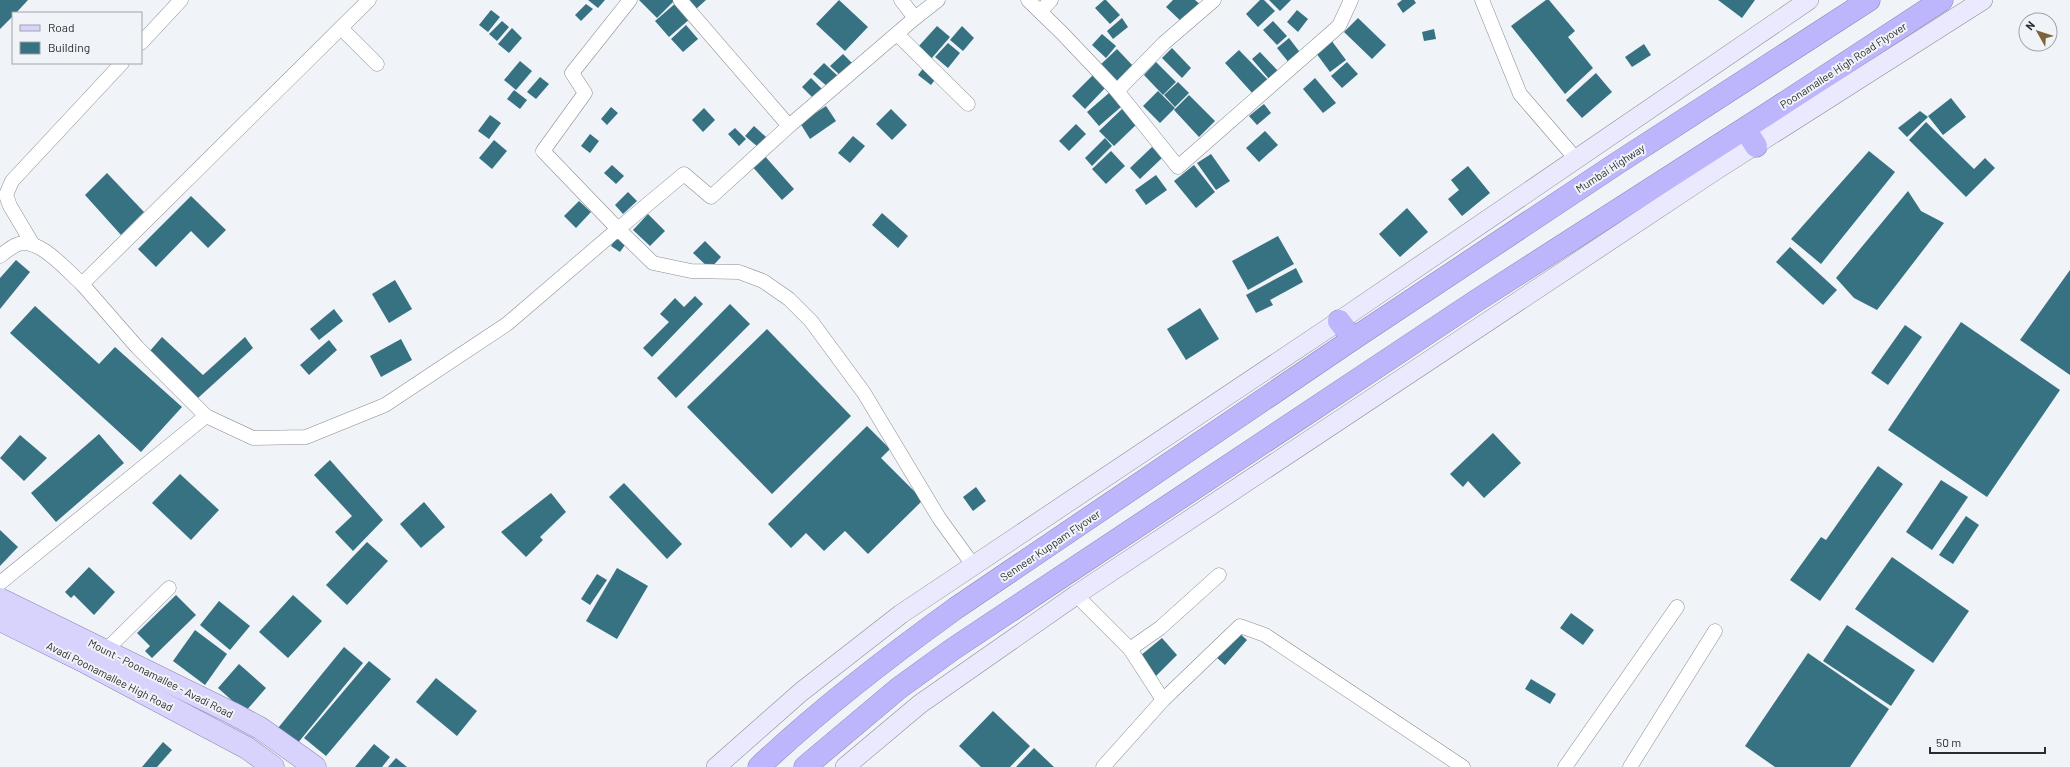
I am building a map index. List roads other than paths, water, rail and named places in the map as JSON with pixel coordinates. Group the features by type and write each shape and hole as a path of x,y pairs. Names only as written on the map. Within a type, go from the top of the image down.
{"highway":[{"name":"Mumbai Highway","path":"1353,339 1616,164 1870,0"},
{"name":"Poonamallee High Road Flyover","path":"1750,137 1942,0"},
{"path":"805,767 844,732 899,688 953,649 1285,427 1476,301 1750,137"},
{"path":"1339,321 1353,339"},
{"name":"Senneer Kuppam Flyover","path":"759,767 826,708 906,644 1353,339"}],"main road":[{"name":"Mount - Poonamallee - Avadi Road","path":"0,599 106,650 260,728 315,767"},
{"name":"Avadi Poonamallee High Road","path":"0,620 87,663 220,734 246,748 274,767"}],"street":[{"path":"142,42 181,0"},
{"path":"82,284 369,0"},
{"path":"630,0 572,73 585,93 543,151 653,263 691,270 739,272 763,281 789,299 811,321 864,393 939,518 973,565"},
{"path":"680,0 789,126"},
{"path":"901,0 915,18"},
{"path":"121,64 3,191 10,206 32,243 45,251 82,284 137,347 206,416 253,438 306,437 385,405 507,324 684,174 711,197 789,126 938,0"},
{"path":"1028,0 1117,91 1178,167 1339,26 1351,0"},
{"path":"1040,11 1051,0"},
{"path":"1117,91 1164,43 1214,0"},
{"path":"1482,0 1520,94 1576,159"},
{"path":"716,767 849,654 901,614 1339,321 1809,0"},
{"path":"847,766 920,704 1076,595 1298,446 1716,170 1750,137 1983,0"},
{"path":"341,28 377,64"},
{"path":"896,34 968,104"},
{"path":"0,256 17,244 32,243"},
{"path":"0,583 206,416"},
{"path":"1130,649 1160,628 1219,576"},
{"path":"106,650 169,588"},
{"path":"1076,595 1130,649 1164,700"},
{"path":"1565,767 1676,607"},
{"path":"1103,767 1164,700 1240,626 1265,635 1463,767"},
{"path":"1630,767 1715,631"}]}
